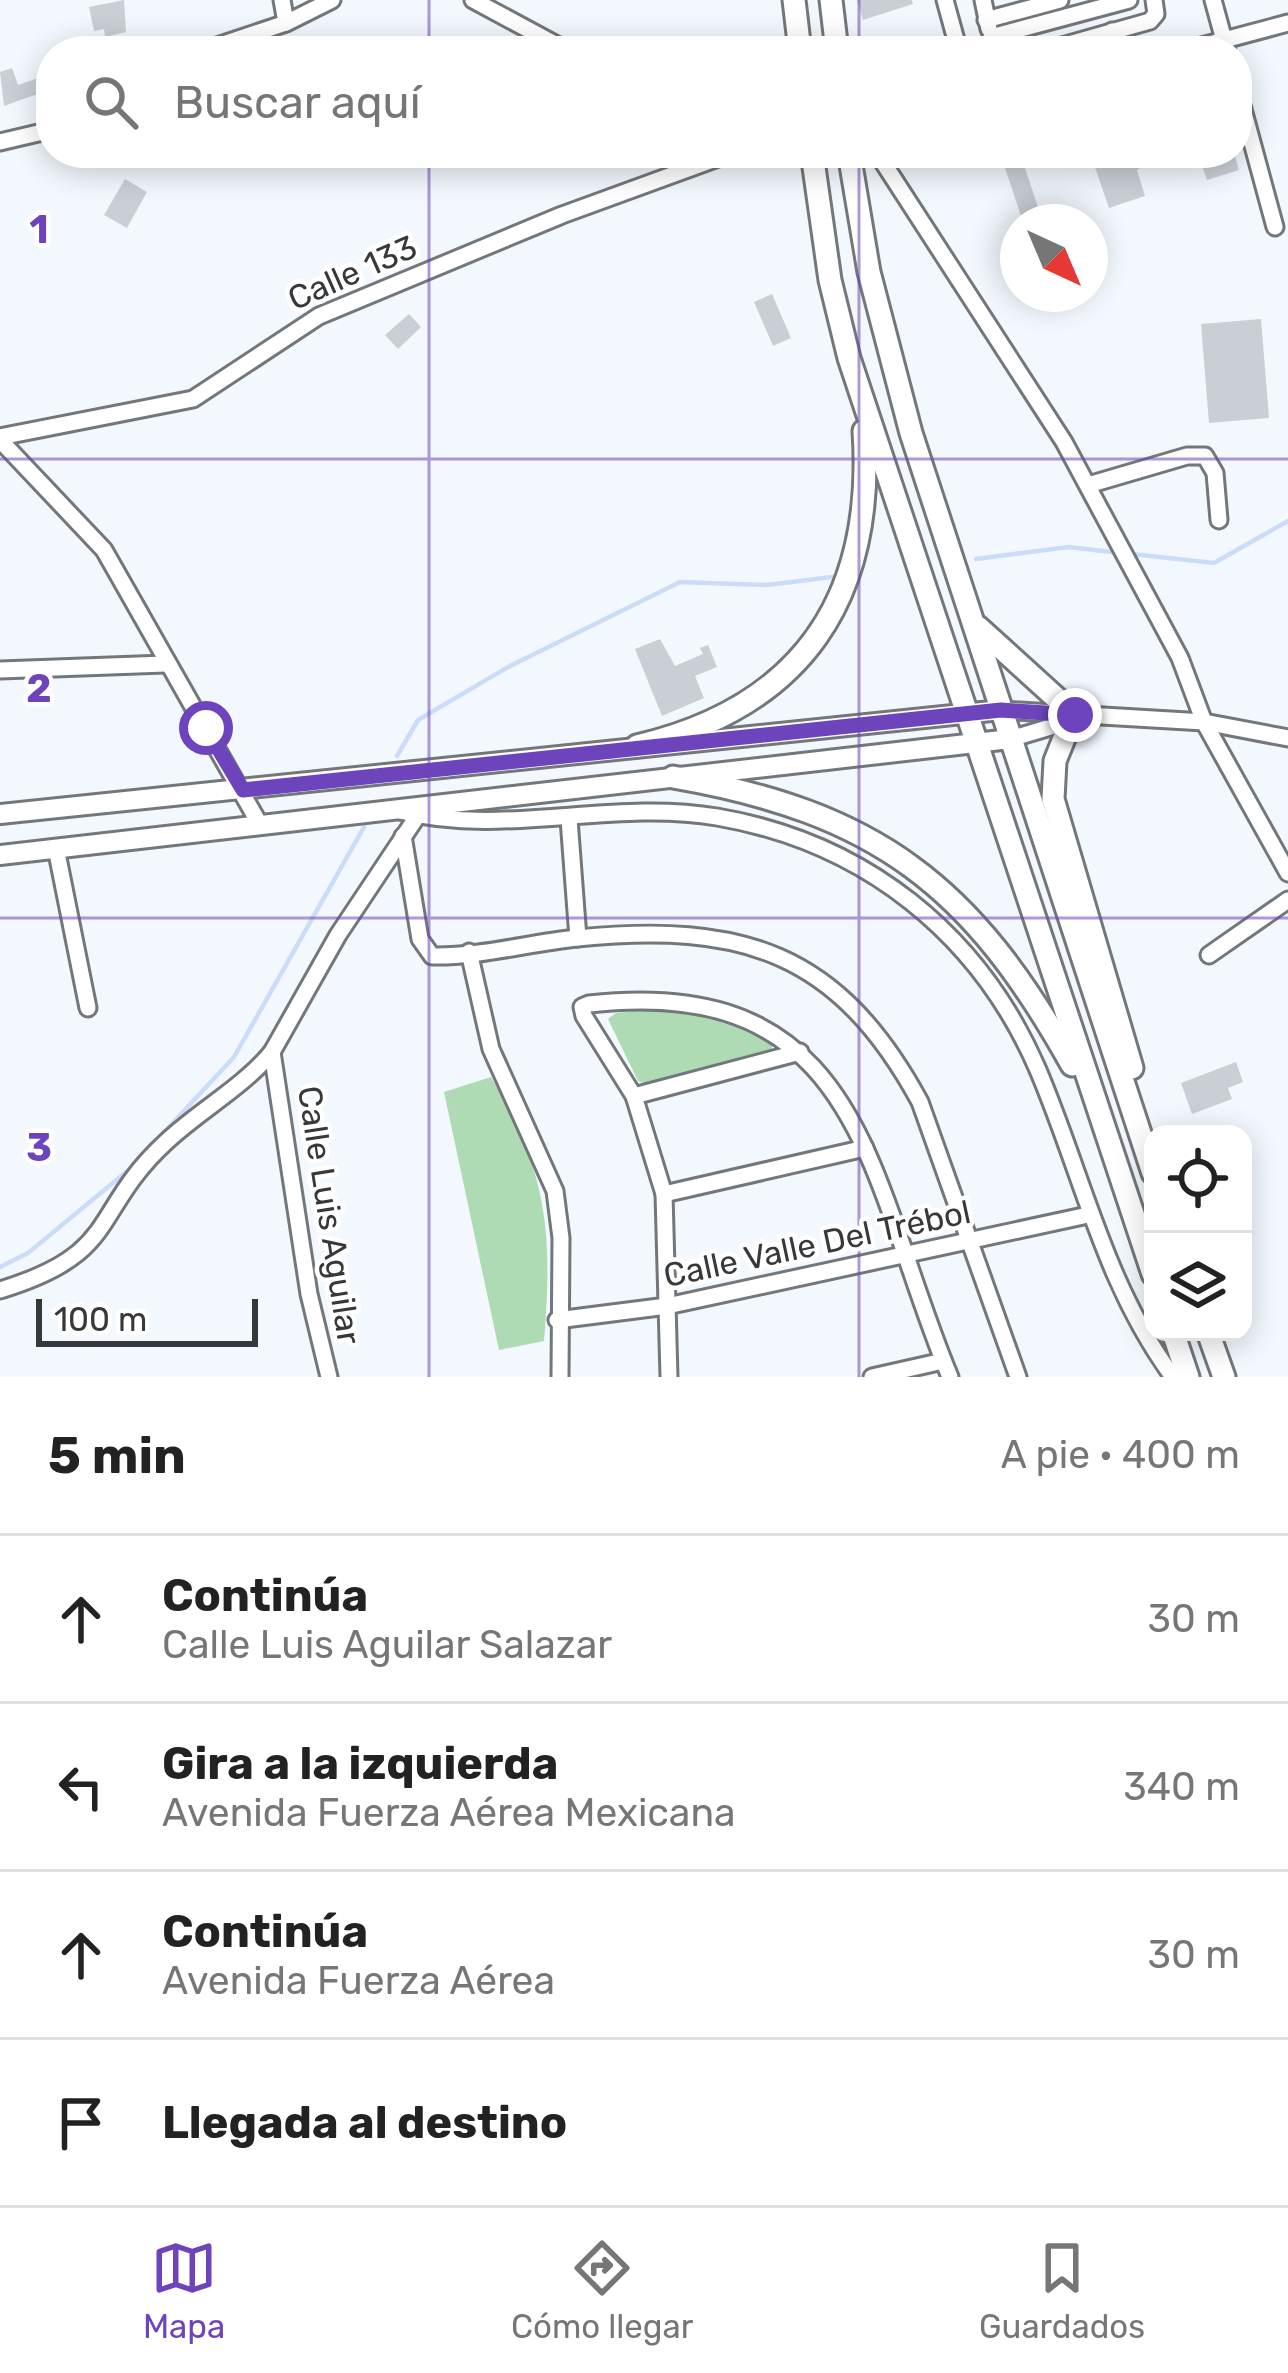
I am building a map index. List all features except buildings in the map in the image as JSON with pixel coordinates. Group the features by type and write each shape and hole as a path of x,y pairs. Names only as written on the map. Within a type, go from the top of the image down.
{"highway":[{"path":"794,0 798,36"},
{"path":"831,0 835,36"},
{"path":"814,168 830,280 862,400 1144,1248"},
{"path":"852,168 893,373 1144,1147"},
{"path":"637,746 684,735 739,710 792,669 826,624 846,585 862,529 862,400"},
{"path":"972,622 1078,717 1055,761 1054,799 1135,1079 1133,1115"},
{"path":"673,777 794,802 860,832 905,862 1008,962 1096,1107"},
{"path":"1076,1047 1107,1036"},
{"path":"1176,1341 1188,1377"},
{"path":"1211,1341 1224,1377"}],"main road":[{"path":"0,814 1001,710"},
{"path":"0,855 386,807 1010,739"}],"street":[{"path":"282,0 286,23"},
{"path":"247,36 332,0"},
{"path":"472,0 540,36"},
{"path":"944,0 954,36"},
{"path":"983,0 991,36"},
{"path":"986,20 1060,0"},
{"path":"1019,36 1129,0"},
{"path":"1096,36 1153,19 1154,0"},
{"path":"1213,0 1223,36"},
{"path":"1252,36 1288,23"},
{"path":"1112,31 1113,36"},
{"path":"0,142 36,134"},
{"path":"1252,142 1275,227"},
{"name":"Calle 133","path":"0,439 194,399 288,334 333,310 562,214 690,168"},
{"path":"884,168 980,305 1088,484 1180,658 1204,722 1288,873"},
{"path":"0,439 104,550 259,823"},
{"path":"1088,484 1198,454 1209,459 1214,472 1220,520"},
{"path":"0,670 165,664"},
{"path":"1001,710 1204,722 1288,739"},
{"path":"1010,739 1078,717"},
{"path":"386,807 495,823 653,811 720,818 795,837 869,870 907,895 972,960 1011,1017 1039,1072 1122,1298 1173,1377"},
{"name":"Calle Luis Aguilar","path":"329,1377 308,1294 272,1052 338,934 418,815"},
{"path":"569,819 578,938"},
{"path":"404,836 420,939 427,953 436,956 578,938 698,935 766,952 824,980 854,1005 898,1063 928,1122 1018,1377"},
{"path":"56,848 88,1008"},
{"path":"1209,955 1288,900"},
{"path":"470,952 491,1048 555,1191 561,1238 560,1377"},
{"path":"669,1377 664,1194 634,1096 584,1016 584,1005 649,998 707,1004 762,1025 800,1052 836,1094 866,1148 946,1369 872,1377"},
{"path":"0,1290 56,1271 85,1252 163,1145 272,1052"},
{"path":"634,1096 800,1052"},
{"path":"664,1194 866,1148"},
{"name":"Calle Valle Del Trébol","path":"557,1320 667,1306 1088,1215"}],"green space":[{"path":"664,1008 733,1024 772,1045 772,1051 766,1057 646,1084 638,1081 608,1019 616,1013"},
{"path":"491,1077 535,1173 547,1267 544,1341 499,1350 444,1092"}],"waterway":[{"path":"1132,554 1214,563 1288,521"},
{"path":"976,559 1069,547 1120,553"},
{"path":"397,756 418,720 510,666 680,582 767,585 840,576"},
{"path":"0,1267 28,1253 131,1168 234,1057 364,827"}],"route":[{"path":"206,728 243,790 1001,710 1075,715"}]}
